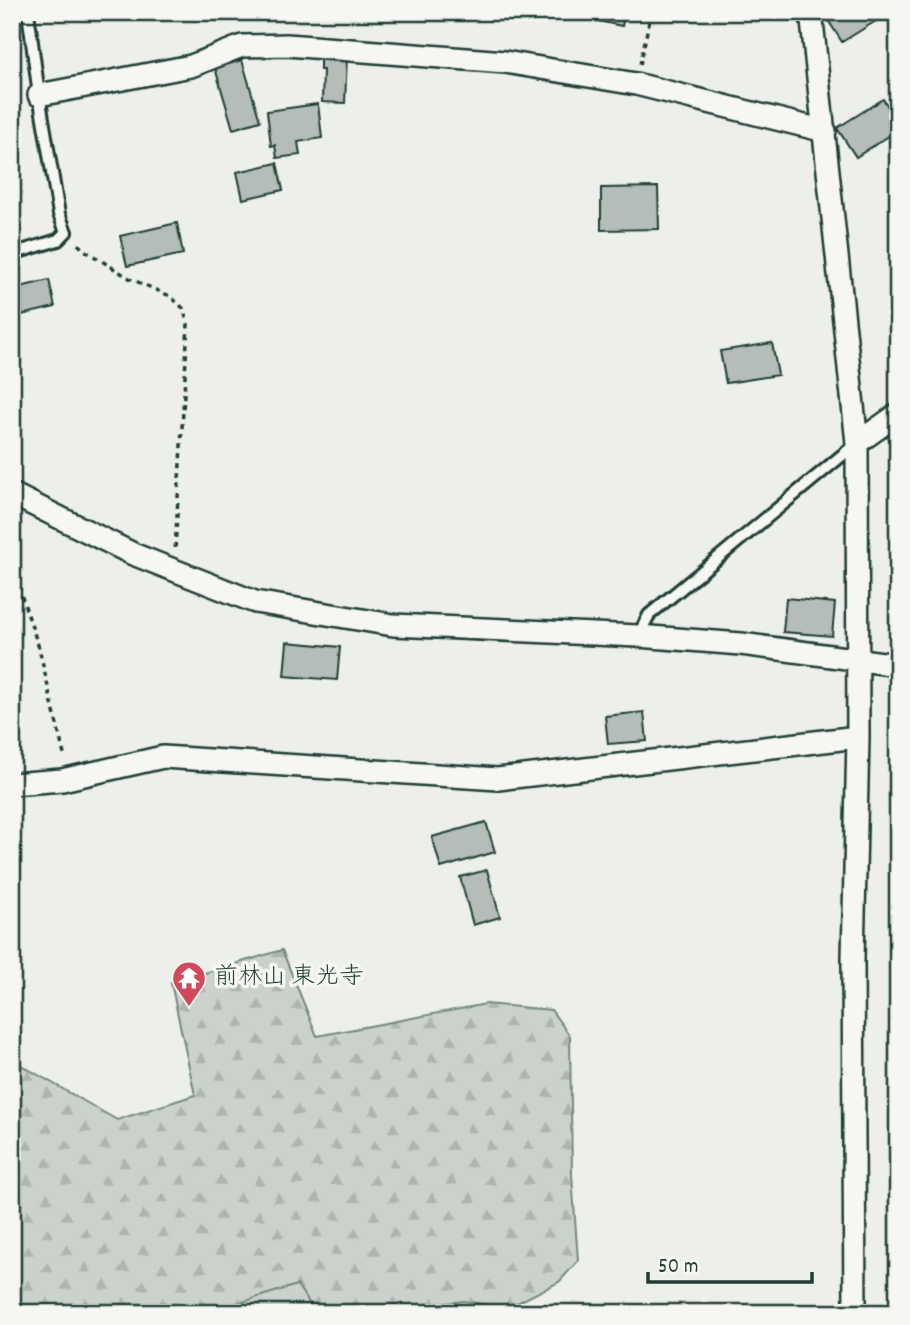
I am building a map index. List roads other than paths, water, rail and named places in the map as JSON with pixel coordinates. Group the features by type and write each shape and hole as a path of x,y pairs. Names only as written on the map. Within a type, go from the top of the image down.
{"street":[{"path":"811,12 857,443 858,737 853,959 855,1313"},
{"path":"39,95 191,66 242,46 287,46 505,62 636,84 825,131"},
{"path":"857,443 898,414"},
{"path":"12,494 133,554 256,602 393,625 638,636 741,644 898,665"},
{"path":"12,784 69,778 163,757 498,779 858,737"}],"lane":[{"path":"12,254 58,240 66,232 60,214 39,95 29,12"},
{"path":"638,636 649,614 857,443"}],"place":[{"name":"前林山 東光寺","path":"189,1008"}]}
